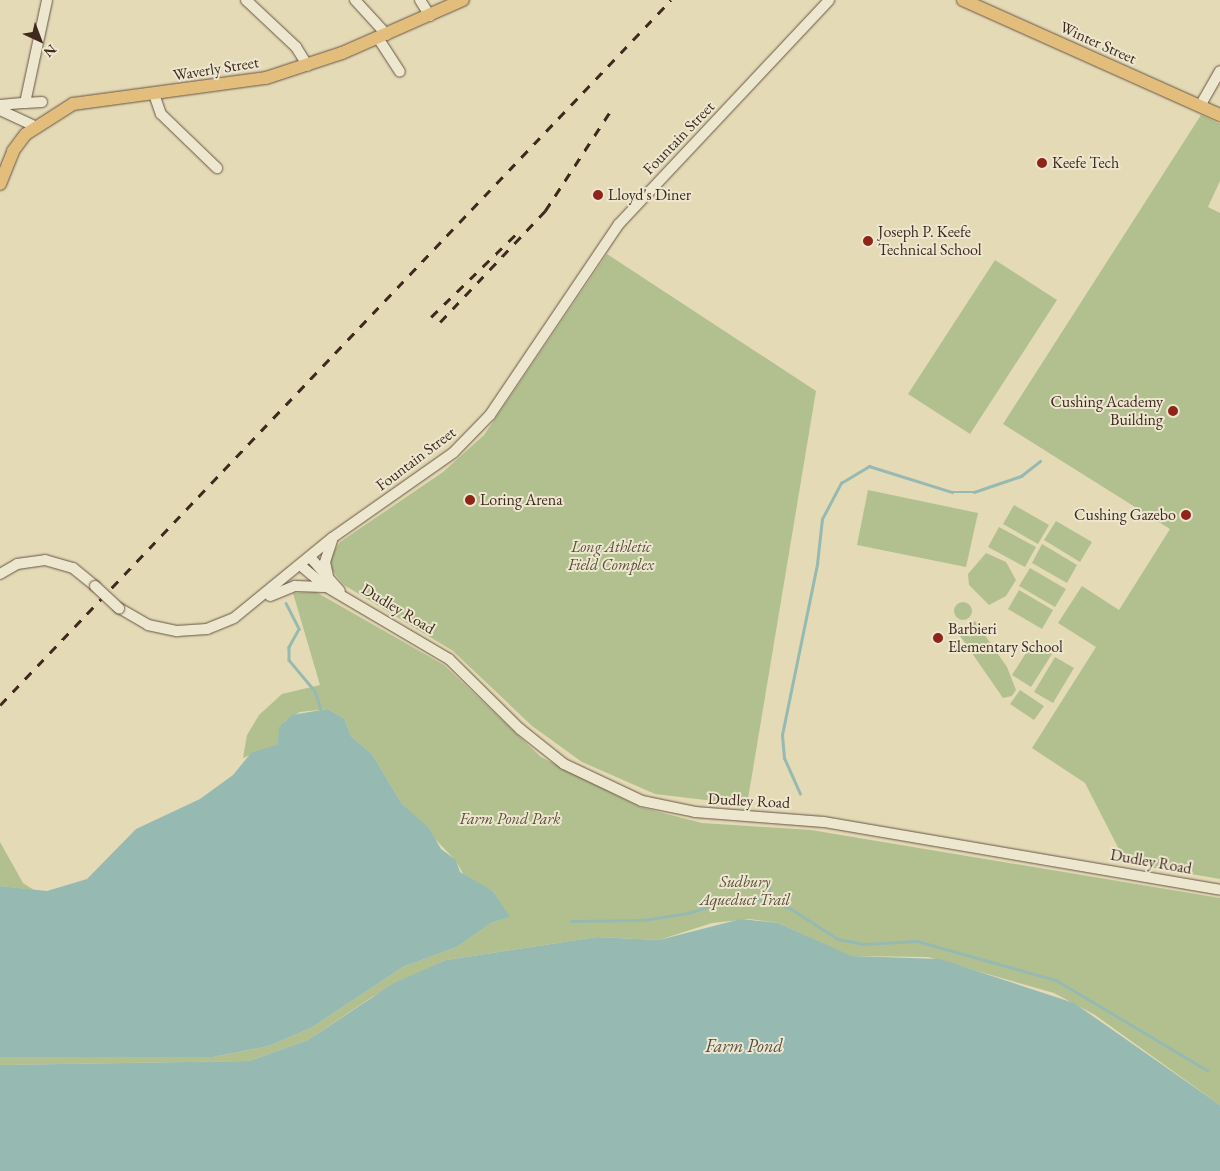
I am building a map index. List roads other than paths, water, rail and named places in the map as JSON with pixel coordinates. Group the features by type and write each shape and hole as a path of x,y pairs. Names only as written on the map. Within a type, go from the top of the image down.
{"main road":[{"name":"Waverly Street","path":"0,184 13,151 35,126 74,104 240,84 308,66 430,16 463,0"},
{"name":"Winter Street","path":"963,0 1220,115"}],"street":[{"path":"24,103 47,0"},
{"path":"246,0 296,47 308,66"},
{"path":"355,0 382,36 400,72"},
{"path":"420,0 430,16"},
{"name":"Fountain Street","path":"0,574 16,564 45,560 73,568 118,608 148,625 187,631 225,622 254,605 332,538 444,460 481,425 614,230 829,0"},
{"path":"1200,106 1220,71"},
{"path":"154,94 161,114 217,168"},
{"path":"0,104 42,102"},
{"path":"0,110 35,126"},
{"path":"254,605 295,586 329,584 326,562 332,538"},
{"name":"Dudley Road","path":"310,557 329,584"},
{"name":"Dudley Road","path":"300,565 455,664 553,756 642,801 695,812 824,822 1220,890"}],"water":[{"path":"327,709 344,718 351,736 372,754 402,804 429,828 441,849 456,860 460,872 493,891 510,917 491,923 457,947 403,967 311,1028 269,1046 213,1057 0,1057 0,886 47,891 87,879 136,829 200,799 233,775 251,753 278,744 279,727 292,715"},
{"name":"Farm Pond","path":"741,919 778,923 852,956 940,959 1074,1003 1220,1105 1220,1171 0,1171 0,1065 249,1061 308,1040 394,983 446,960 597,937 659,940"}],"waterway":[{"path":"800,794 784,758 782,735 817,564 822,519 841,483 869,466 952,492 974,492 1021,476 1040,461"},
{"path":"286,603 299,629 289,647 289,660 315,691 321,710"},
{"path":"765,899 770,888"},
{"path":"571,921 643,920 688,913 731,900 765,899 793,910 838,939 864,944 917,941 1056,980 1207,1070"}],"railway":[{"path":"0,705 671,0"},
{"path":"440,322 545,211 611,110"},
{"path":"431,317 519,231"}],"place":[{"name":"Keefe Tech","path":"1042,163"},
{"name":"Lloyd's Diner","path":"598,195"},
{"name":"Joseph P. Keefe Technical School","path":"868,241"},
{"name":"Cushing Academy Building","path":"1173,411"},
{"name":"Loring Arena","path":"470,500"},
{"name":"Cushing Gazebo","path":"1186,515"},
{"name":"Barbieri Elementary School","path":"938,638"}],"park label":[{"name":"Long Athletic Field Complex","path":"611,556"},
{"name":"Farm Pond Park","path":"510,819"},
{"name":"Sudbury Aqueduct Trail","path":"745,891"}]}
